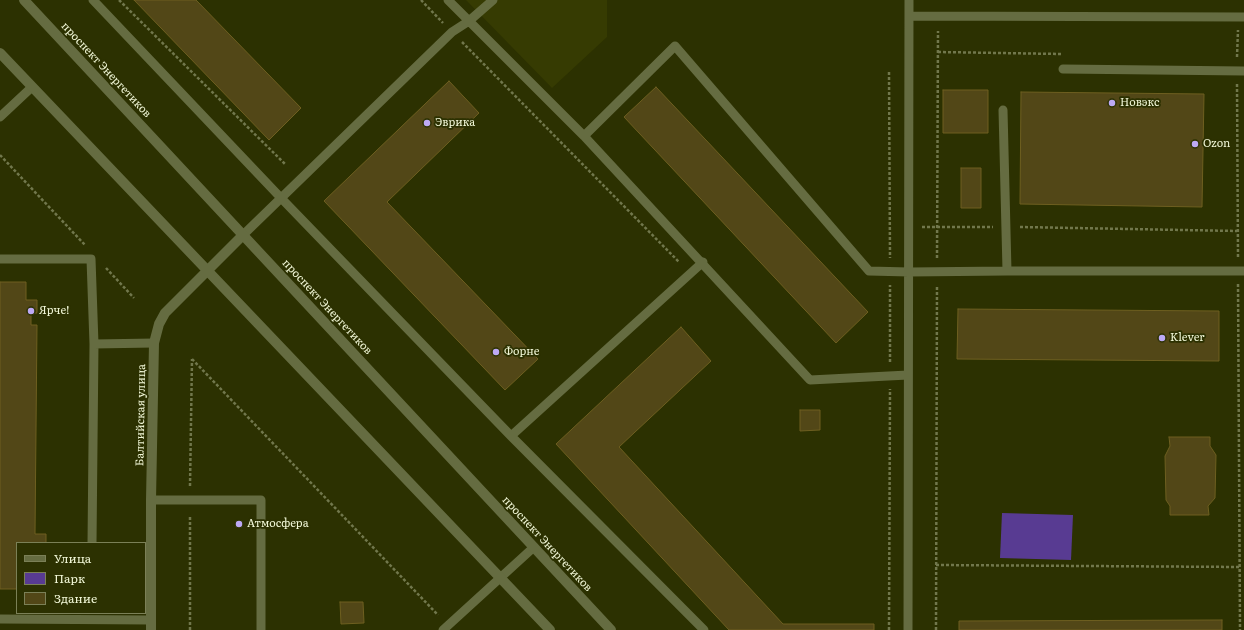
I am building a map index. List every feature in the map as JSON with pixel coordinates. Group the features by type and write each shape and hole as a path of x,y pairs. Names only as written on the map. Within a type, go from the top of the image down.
{"street":[{"name":"проспект Энергетиков","path":"24,0 612,630"},
{"path":"0,53 550,630"},
{"name":"Балтийская улица","path":"151,625 151,500 154,343 159,324 165,313 243,235"}],"lane":[{"path":"93,0 281,198 511,436 704,630"},
{"path":"448,0 584,136 703,262 810,380 908,375"},
{"path":"243,235 452,32 479,14 493,0"},
{"path":"908,630 909,0"},
{"path":"909,16 1241,17"},
{"path":"584,136 675,46 869,271 1241,271"},
{"path":"1063,69 1241,71"},
{"path":"0,117 32,87"},
{"path":"1004,110 1007,271"},
{"path":"0,259 91,259 94,344 92,542"},
{"path":"511,436 703,262"},
{"path":"94,344 154,343"},
{"path":"151,500 261,500 261,630"},
{"path":"446,628 534,547"},
{"path":"0,619 91,616 151,625"}],"path":[{"path":"119,0 285,164"},
{"path":"421,0 690,273"},
{"path":"936,630 938,16"},
{"path":"1240,630 1241,271 1237,231 1241,17"},
{"path":"889,72 889,630"},
{"path":"0,155 86,246"},
{"path":"937,227 1237,231"},
{"path":"102,264 134,298"},
{"path":"192,359 446,628"},
{"path":"936,565 1240,567"}],"shaded area":[{"path":"466,0 607,0 607,37 552,88"}],"green space":[{"path":"1002,513 1073,515 1071,560 1000,558"}],"building":[{"path":"134,0 196,0 301,108 269,140"},
{"path":"449,81 479,113 387,202 538,359 505,390 324,201"},
{"path":"656,87 868,312 836,343 624,117"},
{"path":"943,90 988,90 988,133 943,133"},
{"path":"1021,92 1204,94 1202,207 1020,204"},
{"path":"961,168 981,168 981,208 961,208"},
{"path":"0,282 26,282 26,300 37,300 37,313 31,313 31,325 37,325 35,534 46,534 46,542 16,542 16,589 0,589"},
{"path":"958,309 1219,311 1219,361 957,359"},
{"path":"681,327 711,361 619,447 783,624 874,624 874,630 729,630 556,444"},
{"path":"800,410 820,410 820,430 800,431"},
{"path":"1169,437 1210,437 1210,446 1216,455 1215,498 1208,506 1209,515 1170,515 1170,506 1166,500 1165,456 1170,446"},
{"path":"340,602 363,602 364,623 341,624"},
{"path":"1222,620 1222,630 959,630 959,621"}],"place":[{"name":"Новэкс","path":"1112,103"},
{"name":"Эврика","path":"427,123"},
{"name":"Ozon","path":"1195,144"},
{"name":"Ярче!","path":"31,311"},
{"name":"Klever","path":"1162,338"},
{"name":"Форне","path":"496,352"},
{"name":"Атмосфера","path":"239,524"}]}
